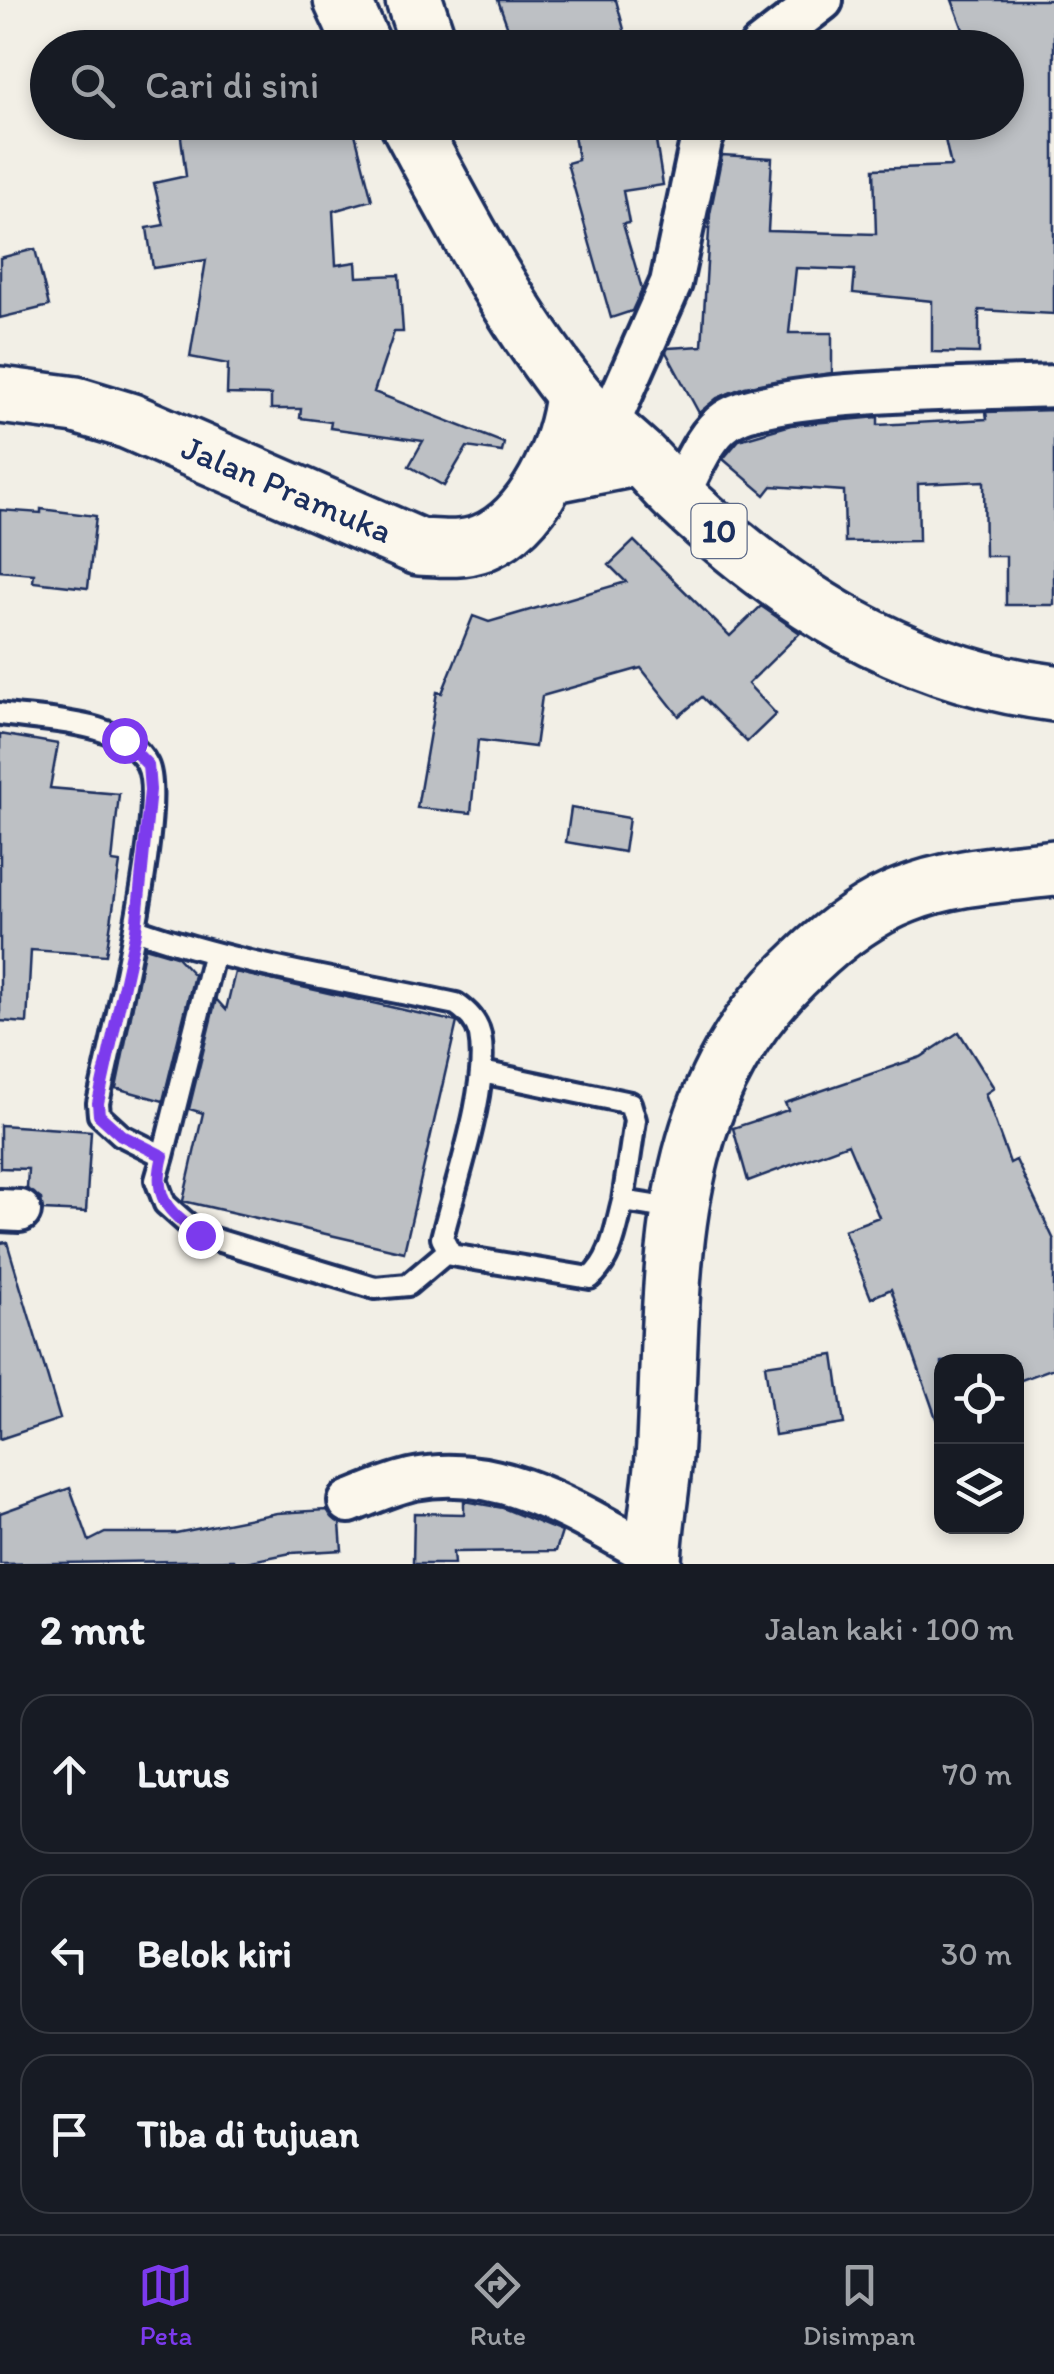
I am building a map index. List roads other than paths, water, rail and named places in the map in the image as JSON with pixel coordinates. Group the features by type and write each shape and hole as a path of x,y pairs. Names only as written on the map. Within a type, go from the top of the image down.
{"main road":[{"path":"342,0 356,30"},
{"path":"414,0 424,30"},
{"name":"10","path":"418,140 474,246 606,427 677,497 841,624 910,660 1006,687 1054,693"},
{"name":"10","path":"453,140 474,246"},
{"name":"Jalan Pramuka","path":"0,394 76,405 129,421 419,547 456,549 502,532 549,476 606,427"},
{"path":"549,476 606,427"},
{"path":"653,1560 665,1447 671,1257 688,1160 711,1095 740,1038 789,978 857,920 904,895 970,878 1054,868"}],"street":[{"path":"783,30 822,0"},
{"path":"606,427 672,284 703,140"},
{"path":"677,497 712,434 741,412 834,397 1054,386"},
{"path":"349,1502 412,1479 448,1475 506,1482 653,1560"}],"lane":[{"path":"0,714 97,730 124,740 148,765 150,790 136,930 98,1103 99,1115 121,1135 163,1156"},
{"path":"136,930 213,956 456,1004 473,1019 480,1033 482,1072 442,1238 447,1252"},
{"path":"213,956 156,1180 165,1204 200,1235 375,1288 408,1285 447,1252"},
{"path":"447,1252 590,1278 600,1270 609,1250 623,1201 636,1120 630,1102 482,1072"},
{"path":"623,1201 679,1210"}]}
